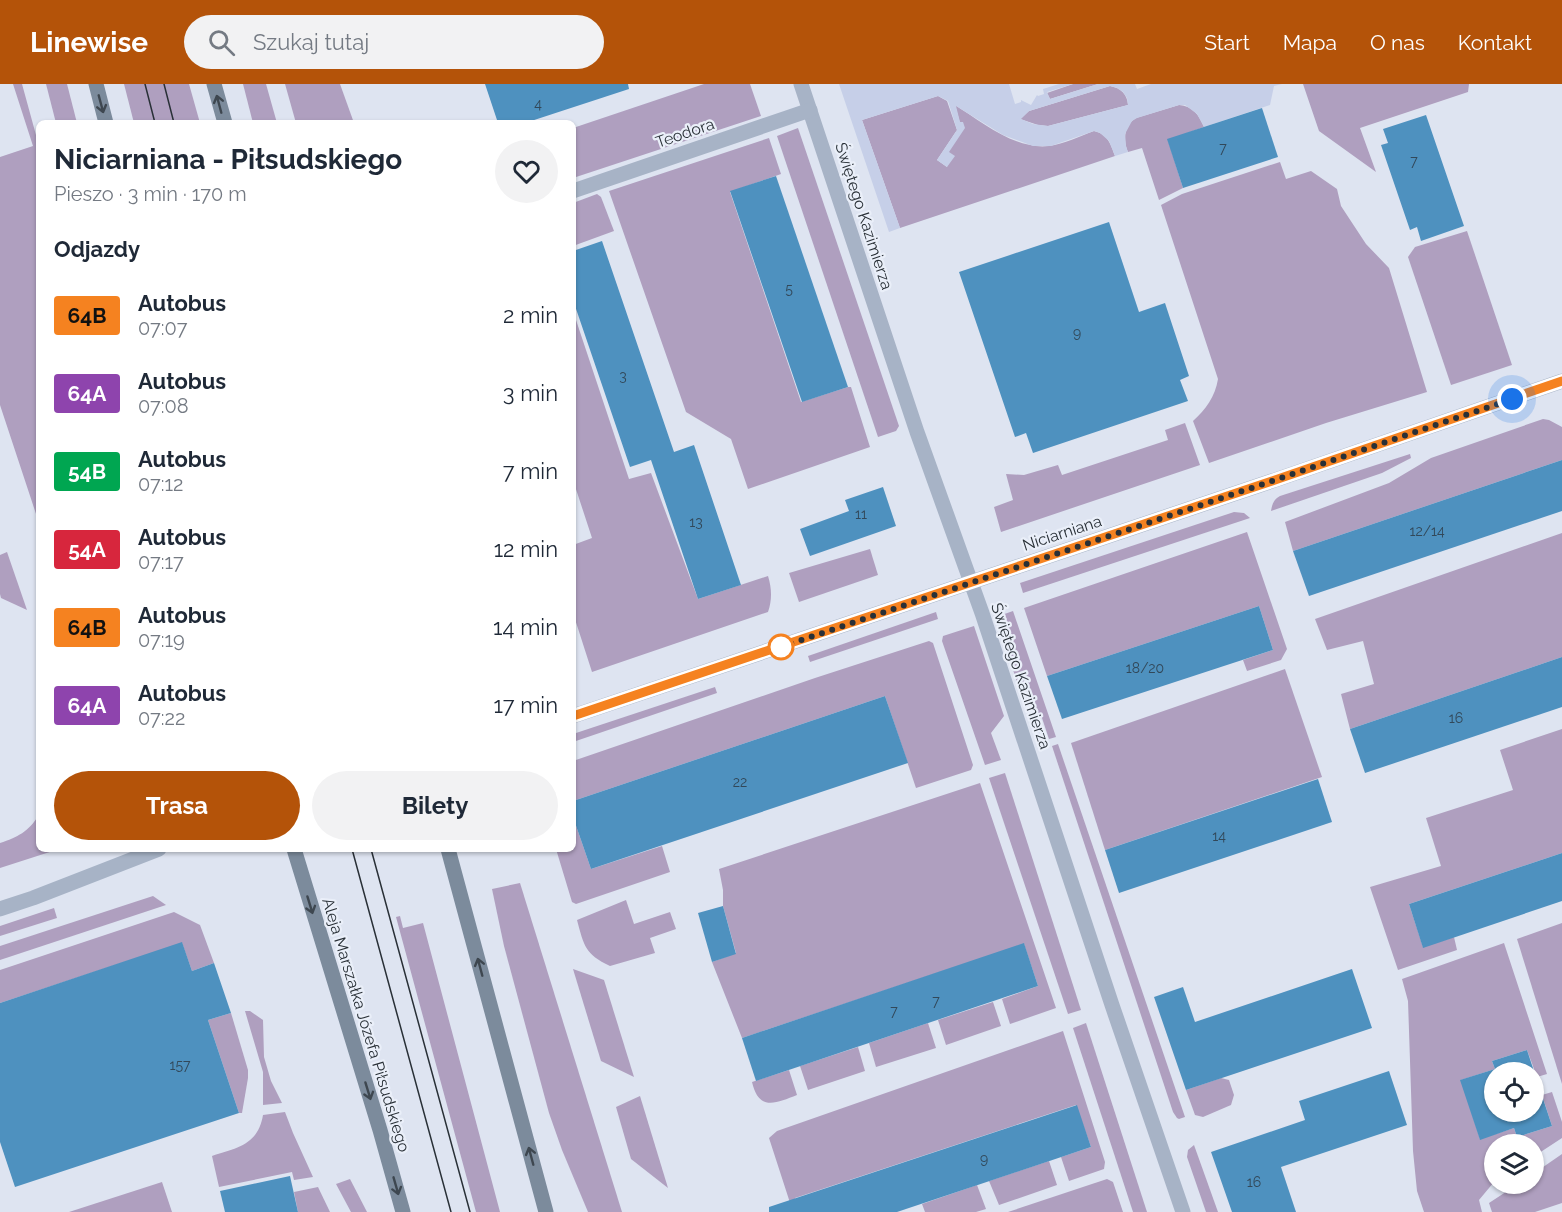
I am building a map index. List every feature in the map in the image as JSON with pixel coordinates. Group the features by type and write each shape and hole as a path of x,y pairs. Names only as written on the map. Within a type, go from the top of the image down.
{"main road":[{"path":"96,84 105,120"},
{"path":"214,84 224,120"},
{"name":"Aleja Marszałka Józefa Piłsudskiego","path":"295,852 403,1212"},
{"path":"449,852 546,1212"}],"street":[{"name":"Świętego Kazimierza","path":"801,84 1183,1212"},
{"name":"Teodora","path":"576,190 810,110"},
{"name":"Niciarniana","path":"576,715 1562,381"},
{"path":"0,909 151,852"}],"shaded area":[{"path":"13,84 22,84 36,135 36,514 0,405 0,157 33,146"},
{"path":"46,84 67,84 76,120 55,120"},
{"path":"124,84 189,84 199,120 133,120"},
{"path":"243,84 266,84 276,120 252,120"},
{"path":"285,84 340,84 353,120 295,120"},
{"path":"704,84 750,84 761,116 576,177 576,127"},
{"path":"839,84 1009,84 1015,104 1021,100 1031,105 1037,95 1044,94 1043,89 1059,84 1073,84 1047,92 1050,99 1098,84 1135,84 1137,89 1151,84 1282,84 1274,86 1270,105 1204,127 1197,114 1185,105 1137,118 1132,121 1125,134 1128,152 1115,156 1109,141 1094,131 1051,146 1033,146 1003,135 956,106 960,122 963,122 965,128 949,152 955,156 947,167 937,160 957,130 948,101 938,96 862,120 900,228 889,232","holes":["1110,86 1117,88 1127,98 1128,105 1048,126 1033,124 1021,119 1029,111"]},
{"path":"1073,84 1098,84 1050,99 1047,93"},
{"path":"1303,84 1469,84 1468,92 1360,128 1376,172 1319,131"},
{"path":"1110,86 1123,92 1128,105 1048,126 1020,119 1029,111"},
{"path":"938,96 947,101 957,130 937,160 947,167 948,152 960,123 955,105 999,133 1024,144 1049,146 1094,131 1099,132 1108,141 1115,156 900,228 862,120"},
{"path":"1179,105 1195,112 1204,127 1168,140 1183,188 1159,200 1142,148 1128,152 1125,143 1126,133 1129,125 1136,118"},
{"path":"798,128 899,426 896,431 878,437 777,136"},
{"path":"769,138 781,174 730,192 801,402 851,387 870,447 748,489 731,439 686,412 609,191"},
{"path":"1280,162 1286,179 1311,171 1337,189 1341,206 1366,244 1389,268 1427,392 1326,423 1209,463 1193,421 1209,402 1218,379 1161,205 1182,194"},
{"path":"597,194 601,197 614,231 576,245 576,202"},
{"path":"1467,231 1512,365 1451,385 1408,257 1415,247"},
{"path":"576,320 629,479 651,473 698,599 768,576 771,599 768,612 592,672 576,622 576,544 592,538 576,489"},
{"path":"1543,419 1562,427 1562,460 1293,551 1285,522 1389,483 1431,458"},
{"path":"1185,423 1200,465 1001,532 994,507 1013,500 1006,474 1024,475 1058,465 1062,475 1168,440 1165,430"},
{"path":"1410,454 1411,458 1382,473 1271,511 1274,502 1280,496"},
{"path":"1234,512 1244,513 1250,518 1023,593 1020,583"},
{"path":"1247,532 1287,649 1281,660 1247,671 1243,660 1273,650 1259,606 1047,676 1024,608"},
{"path":"1562,533 1562,657 1350,729 1341,694 1374,684 1363,641 1327,650 1315,619"},
{"path":"870,549 878,575 799,602 789,573"},
{"path":"7,552 27,610 1,598 0,555"},
{"path":"1013,611 1056,737 1049,739 1041,715 1025,707 996,617"},
{"path":"936,612 938,619 810,662 808,656"},
{"path":"974,626 1004,716 991,733 1001,760 985,765 942,641 943,636"},
{"path":"929,641 933,643 973,765 971,770 916,788 885,696 576,800 576,760"},
{"path":"1285,669 1322,777 1105,850 1071,743"},
{"path":"715,687 717,693 576,741 576,733"},
{"path":"1562,729 1562,853 1409,904 1423,947 1454,937 1457,950 1398,970 1370,887 1441,866 1426,818 1513,790 1500,750"},
{"path":"1058,744 1185,1117 1179,1119 1173,1112 1052,746"},
{"path":"1005,773 1081,1010 1068,1014 989,778"},
{"path":"980,783 1056,1008 1010,1024 1002,999 1038,986 1024,944 742,1038 712,962 736,953 723,906 719,869"},
{"path":"36,819 36,852 50,852 0,868 0,843 22,833"},
{"path":"576,826 591,869 662,846 670,872 576,904 572,902 557,852 576,852"},
{"path":"520,883 622,1212 588,1212 549,1113 504,946 492,889"},
{"path":"153,896 166,905 0,960 0,946"},
{"path":"626,900 634,924 670,912 676,929 650,938 655,953 610,966 590,953 577,920"},
{"path":"54,908 57,918 0,936 0,926"},
{"path":"174,912 200,925 214,963 192,971 182,943 0,1003 0,970"},
{"path":"400,916 403,928 423,923 500,1212 476,1212 396,917"},
{"path":"1562,923 1562,1084 1517,939"},
{"path":"1504,943 1543,1062 1531,1062 1527,1050 1492,1062 1484,1062 1484,1073 1461,1080 1480,1139 1484,1138 1484,1194 1479,1200 1482,1212 1424,1212 1417,1191 1413,1151 1408,1001 1402,979"},
{"path":"573,969 604,980 634,1077 601,1061"},
{"path":"993,1002 1001,1026 946,1045 938,1020"},
{"path":"245,1011 250,1011 263,1020 264,1057 271,1081 282,1103 263,1105 263,1072"},
{"path":"231,1013 248,1070 242,1113 239,1113 208,1020"},
{"path":"928,1023 936,1048 876,1067 869,1043"},
{"path":"1086,1023 1147,1212 1133,1212 1073,1028"},
{"path":"1063,1031 1105,1162 1104,1169 1069,1181 1061,1157 1091,1147 1076,1105 795,1198 793,1212 769,1138 777,1131"},
{"path":"858,1047 865,1071 808,1090 800,1066"},
{"path":"789,1070 797,1095 769,1103 759,1098 752,1082"},
{"path":"1221,1078 1229,1080 1234,1095 1231,1105 1203,1117 1195,1115 1186,1090"},
{"path":"1552,1092 1562,1122 1562,1138 1544,1150 1544,1134 1527,1134 1552,1126 1544,1094"},
{"path":"640,1096 668,1188 631,1159 616,1107"},
{"path":"285,1112 313,1177 294,1180 292,1172 219,1187 212,1156 245,1144 256,1133 263,1115"},
{"path":"1514,1128 1516,1134 1495,1134"},
{"path":"1194,1145 1218,1212 1206,1212 1187,1157 1188,1150"},
{"path":"1562,1154 1562,1203 1535,1212 1492,1212 1489,1203 1503,1194 1544,1194 1544,1166"},
{"path":"1049,1161 1057,1185 999,1205 989,1181"},
{"path":"350,1179 367,1212 351,1212 336,1184"},
{"path":"1107,1179 1113,1182 1123,1212 1008,1212"},
{"path":"162,1182 172,1212 69,1212"},
{"path":"977,1185 986,1209 976,1212 925,1212 922,1204"},
{"path":"318,1187 330,1212 298,1212 294,1192"}],"building":[{"path":"485,84 628,84 629,89 534,120 497,120"},
{"path":"1262,108 1278,157 1183,188 1167,139"},
{"path":"1426,115 1464,226 1421,241 1417,227 1410,230 1381,145 1388,143 1383,129"},
{"path":"776,176 848,387 802,402 730,191"},
{"path":"1109,222 1139,312 1165,303 1189,376 1180,380 1188,401 1033,453 1026,433 1015,437 959,272"},
{"path":"602,241 674,452 694,445 741,585 698,599 651,460 630,467 576,309 576,250"},
{"path":"1562,460 1562,511 1309,596 1293,551"},
{"path":"883,487 896,526 810,556 800,529 849,511 845,500"},
{"path":"1259,606 1273,650 1062,719 1047,676"},
{"path":"1562,657 1562,707 1365,773 1350,729"},
{"path":"885,696 908,763 591,869 576,826 576,800"},
{"path":"1318,779 1332,822 1119,893 1105,850"},
{"path":"1562,853 1562,901 1423,948 1409,904"},
{"path":"723,906 736,954 712,962 698,913"},
{"path":"182,942 192,971 214,963 231,1013 208,1020 239,1113 15,1187 0,1142 0,1003"},
{"path":"1024,943 1038,986 756,1081 742,1038"},
{"path":"1352,969 1372,1028 1186,1090 1154,997 1183,987 1195,1022"},
{"path":"1527,1050 1531,1062 1492,1062"},
{"path":"1389,1071 1407,1125 1281,1167 1296,1212 1232,1212 1211,1152 1305,1120 1299,1101"},
{"path":"1484,1072 1484,1122 1544,1122 1544,1102 1552,1126 1527,1134 1516,1134 1514,1128 1497,1134 1484,1134 1484,1139 1480,1140 1460,1080"},
{"path":"1077,1105 1091,1147 897,1212 769,1212 769,1207"},
{"path":"290,1176 298,1212 225,1212 220,1191"}],"tram line":[{"path":"145,84 154,120"},
{"path":"164,84 173,120"},
{"path":"353,852 451,1212"},
{"path":"372,852 470,1212"}],"bus line":[{"name":"64B","path":"576,715 1562,381"}],"route":[{"path":"781,647 1512,399"}]}
